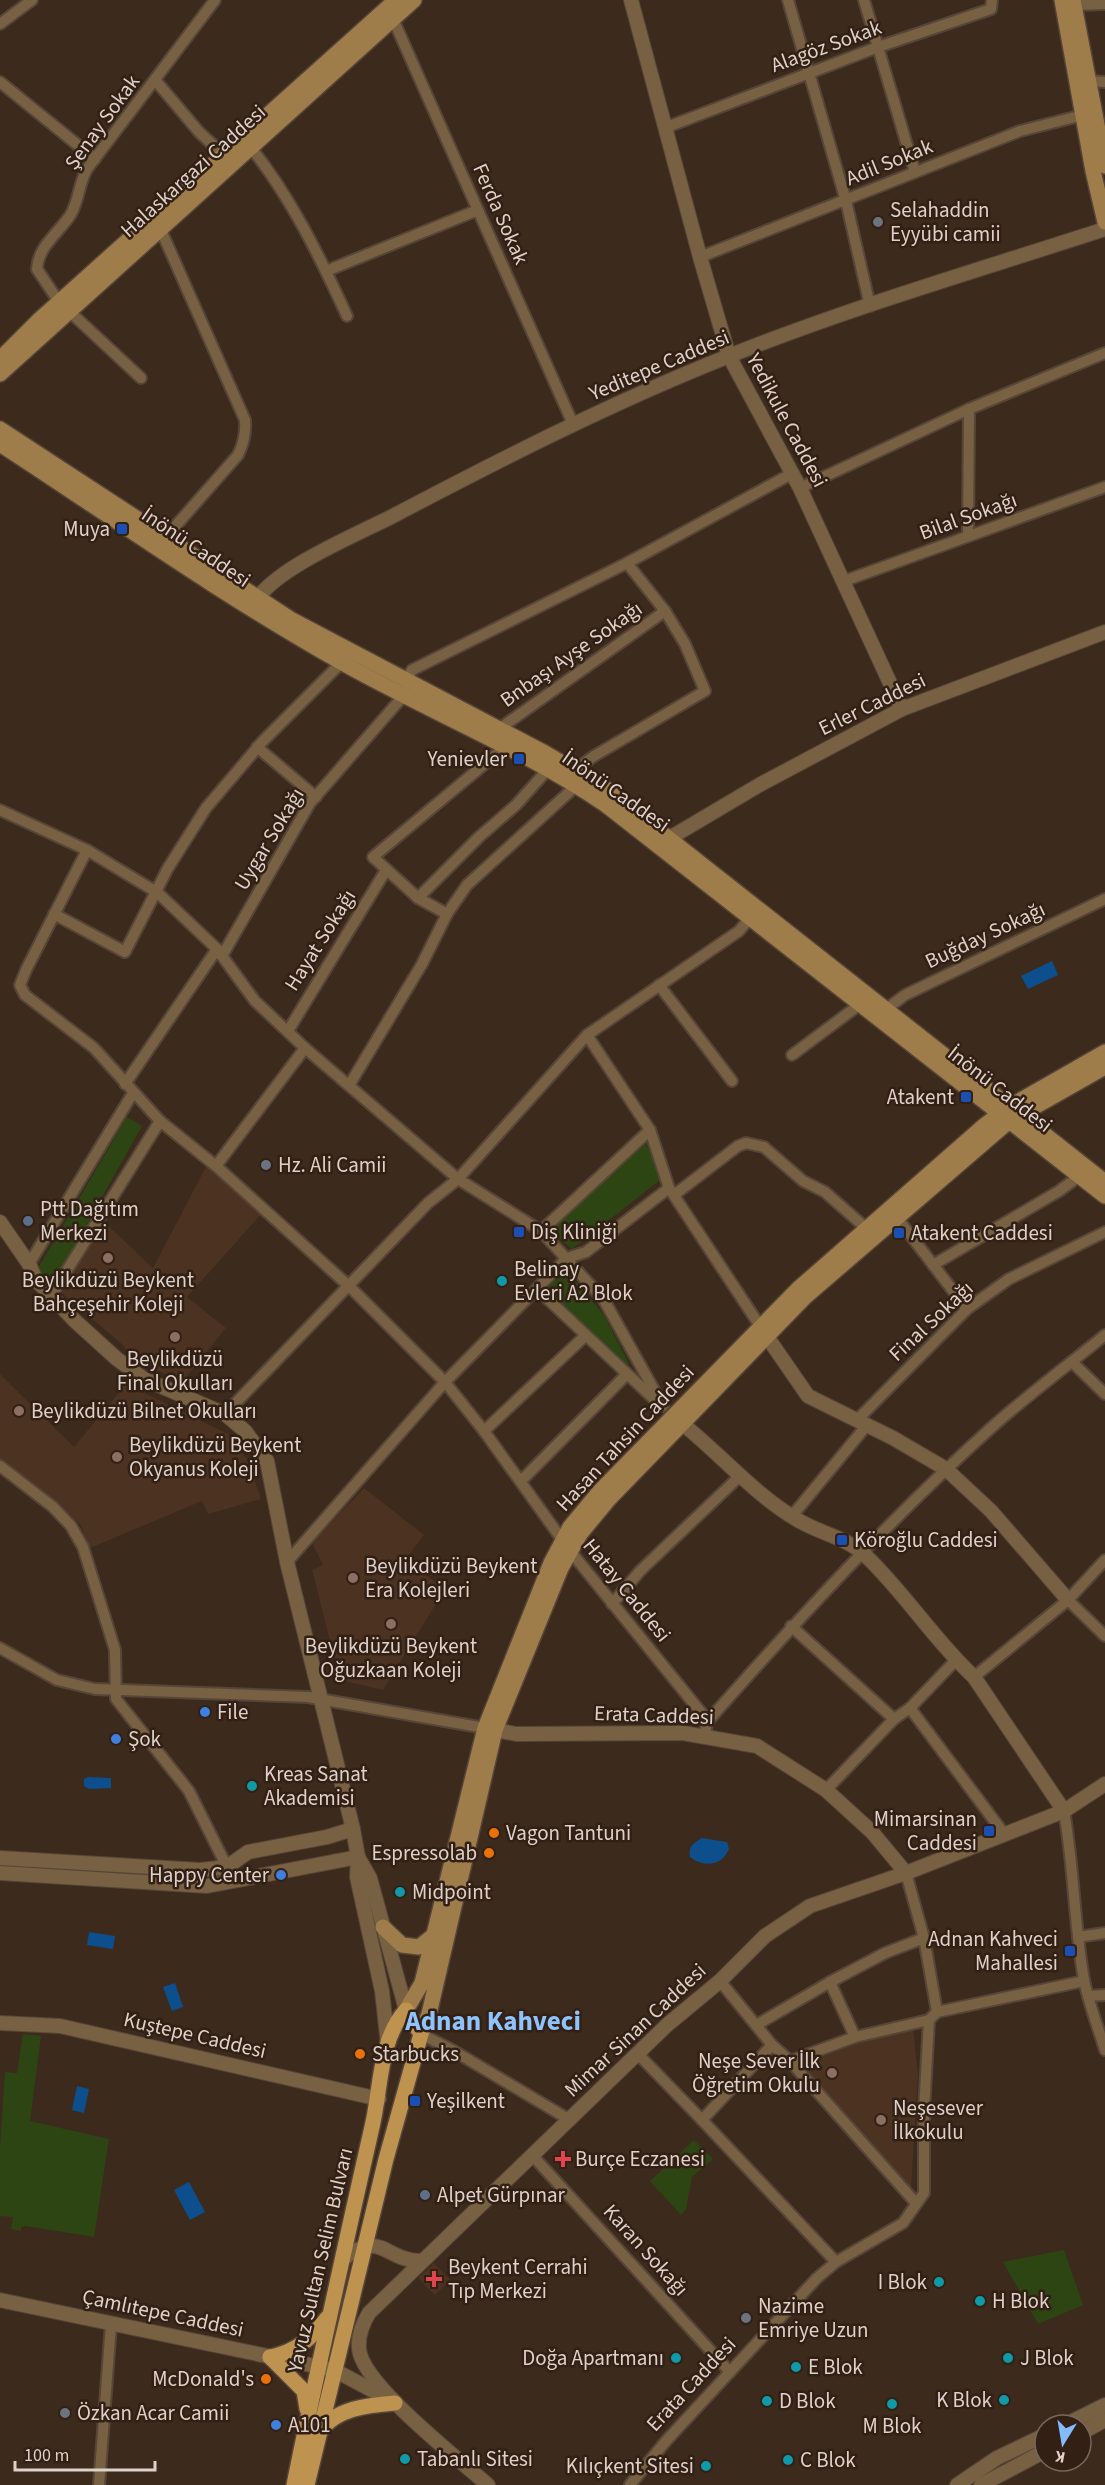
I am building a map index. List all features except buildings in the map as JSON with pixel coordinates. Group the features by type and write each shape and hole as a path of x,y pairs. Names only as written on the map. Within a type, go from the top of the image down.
{"main road":[{"path":"0,359 64,306 157,222 224,155 247,143 396,0"},
{"name":"Halaskargazi Caddesi","path":"157,222 414,0"},
{"path":"1070,2 1098,82 1090,113 1105,164"},
{"path":"1070,2 1090,113 1105,222"},
{"path":"0,374 64,306"},
{"path":"0,429 89,495"},
{"path":"0,444 89,495 210,575 257,599 289,625 346,658 505,737 576,777 606,789 664,844 754,915 885,1010 1008,1114"},
{"name":"İnönü Caddesi","path":"210,575 289,625"},
{"name":"İnönü Caddesi","path":"505,737 549,768 576,777"},
{"name":"İnönü Caddesi","path":"754,915 859,1005 1008,1114 1102,1175"},
{"name":"Hasan Tahsin Caddesi","path":"763,1331 798,1289 867,1229 1008,1114 1105,1052"},
{"name":"Hasan Tahsin Caddesi","path":"406,2010 422,1983 490,1729 557,1578 567,1547 570,1527 600,1491 672,1415 763,1331 898,1219 1008,1114 1105,1067"},
{"name":"İnönü Caddesi","path":"1008,1114 1078,1177 1105,1196"},
{"path":"421,2034 429,2014 490,1729"},
{"path":"383,1927 402,1945 419,1947 434,1935"},
{"path":"406,2010 421,2034"},
{"name":"Yavuz Sultan Selim Bulvarı","path":"294,2485 317,2367 332,2312 379,2099 388,2045 392,2029 406,2010"},
{"name":"Yavuz Sultan Selim Bulvarı","path":"308,2485 315,2446 364,2246 421,2034"},
{"path":"270,2357 293,2351 314,2335 332,2312"},
{"path":"270,2357 304,2391 307,2417"},
{"path":"315,2446 321,2430 343,2413 373,2404 395,2403"}],"street":[{"path":"0,24 32,0"},
{"name":"Şenay Sokak","path":"141,378 64,306 41,278 37,269 39,253 71,213 80,181 95,159 215,0"},
{"name":"Yedikule Caddesi","path":"631,0 729,356 793,473 902,709"},
{"path":"788,0 846,201 870,306"},
{"path":"864,0 915,172"},
{"name":"Alagöz Sokak","path":"667,127 878,47 991,9 992,0"},
{"path":"1070,2 1105,4"},
{"name":"Ferda Sokak","path":"393,20 573,424"},
{"path":"156,81 199,132 224,155"},
{"path":"0,82 95,159"},
{"name":"Adil Sokak","path":"700,257 1020,131 1090,113"},
{"path":"247,143 280,192 326,271 347,316"},
{"path":"326,271 478,210"},
{"path":"157,222 245,420 246,428 244,442 237,454 161,542"},
{"name":"Yeditepe Caddesi","path":"257,599 268,585 314,557 573,424 729,356 870,306 1105,229"},
{"path":"800,488 969,409 1105,353"},
{"path":"968,536 969,409"},
{"name":"Uygar Sokağı","path":"125,1084 220,952 316,797 405,688 412,670 627,563 793,473"},
{"name":"Bilal Sokağı","path":"844,581 1105,487"},
{"path":"350,1084 466,885 576,777 594,756 705,691 685,644 665,611 627,563"},
{"name":"Bnbaşı Ayşe Sokağı","path":"386,870 373,856 505,737 665,611"},
{"name":"Erler Caddesi","path":"664,844 761,784 902,709 1105,632"},
{"path":"87,850 54,914 124,952 158,893 168,868 206,808 257,747 346,658"},
{"path":"257,747 316,797"},
{"path":"418,898 479,837 516,805 549,768"},
{"path":"0,810 87,850 158,893 220,952 255,1001 306,1048 458,1179 542,1231 604,1300 672,1415"},
{"path":"386,870 418,898 447,915"},
{"name":"Hayat Sokağı","path":"288,1030 386,870"},
{"name":"Buğday Sokağı","path":"885,1010 905,995 1105,899"},
{"name":"Hatay Caddesi","path":"54,914 20,985 25,994 94,1048 160,1120 216,1166 350,1287 445,1382 521,1481 567,1547 708,1721"},
{"path":"225,1414 350,1287 428,1203 458,1179 587,1035 740,931 754,915"},
{"path":"659,986 732,1081"},
{"path":"792,1055 859,1005"},
{"path":"587,1035 650,1130 672,1192 808,1396 946,1469 991,1512 1068,1600 1105,1636"},
{"path":"216,1166 306,1048"},
{"path":"29,1264 133,1093"},
{"path":"51,1296 160,1120"},
{"path":"542,1231 650,1130"},
{"path":"288,1562 445,1382 567,1258 586,1252 738,1146 756,1144 764,1147 808,1185 825,1192 867,1229"},
{"path":"933,1265 1059,1191 1078,1177"},
{"path":"898,1219 967,1309"},
{"path":"0,1222 29,1264 36,1280 133,1373 225,1414 245,1431 267,1461 288,1562 353,1829 358,1857 357,1877 379,1973 388,2045"},
{"name":"Final Sokağı","path":"792,1516 862,1423 967,1309 1009,1279 1105,1232"},
{"path":"537,1289 626,1375 741,1475 792,1516 863,1553 918,1613 956,1660 974,1677 1064,1811 1073,1862 1078,1937 1084,1981 1105,2050"},
{"path":"704,1735 708,1721 792,1626 946,1469 994,1425 1105,1335"},
{"path":"484,1431 585,1336"},
{"path":"1072,1362 1105,1394"},
{"path":"521,1481 626,1375"},
{"path":"0,1466 53,1507 71,1526 84,1547 115,1650 116,1699 189,1791 233,1881"},
{"path":"612,1604 640,1571 741,1475"},
{"path":"974,1677 1068,1600 1105,1560"},
{"path":"792,1626 894,1719"},
{"path":"0,1648 57,1680 95,1689 308,1697 490,1729"},
{"path":"826,1790 894,1719 910,1708 956,1660"},
{"path":"910,1708 1005,1835"},
{"name":"Erata Caddesi","path":"490,1729 516,1734 704,1735 757,1746 826,1790 872,1832 906,1873 924,1938 933,2016 924,2111 924,2193 903,2223 836,2262 817,2278 666,2440 630,2485"},
{"path":"1064,1811 1105,1784"},
{"name":"Mimar Sinan Caddesi","path":"414,2260 570,2120 667,2025 720,1981 765,1936 810,1906 906,1873 1064,1811"},
{"path":"0,1858 200,1870 227,1867 248,1852 327,1837 353,1829"},
{"path":"0,1873 207,1886 358,1857"},
{"path":"358,1857 370,1878 406,2010"},
{"path":"1078,1937 1105,1933"},
{"path":"758,2024 885,1953 924,1938"},
{"path":"720,1981 758,2024 772,2045 790,2061 916,2203"},
{"path":"790,2061 855,2037 933,2016 1084,1981"},
{"path":"830,1982 855,2037"},
{"path":"1088,1996 1105,1995"},
{"name":"Kuştepe Caddesi","path":"0,2023 60,2026 379,2099"},
{"path":"421,2034 570,2120"},
{"path":"702,2120 772,2045"},
{"path":"638,2054 836,2262"},
{"name":"Karan Sokağı","path":"532,2155 730,2372"},
{"path":"343,2259 364,2246 373,2245 414,2260 405,2276 369,2313 363,2324 358,2348 380,2386 395,2403 488,2485"},
{"name":"Çamlıtepe Caddesi","path":"0,2300 334,2370 364,2384 395,2403"},
{"path":"99,2485 111,2324"},
{"path":"1089,2413 1105,2405"},
{"path":"957,2485 982,2467 1033,2441"},
{"path":"982,2467 987,2483 1033,2458"}],"shaded area":[{"name":"Beylikdüzü Beykent Bahçeşehir Koleji","path":"209,1161 265,1210 187,1297 226,1328 183,1381 145,1366 130,1356 124,1346 56,1288 100,1218 153,1268"},
{"path":"0,1374 74,1447 126,1384 228,1434 248,1461 261,1499 208,1514 202,1501 90,1548 80,1524 42,1490 38,1496 0,1468"},
{"path":"364,1488 424,1535 405,1560 445,1589 383,1690 340,1680 312,1570 323,1565 313,1545 314,1541"},
{"name":"Neşesever İlkokulu","path":"913,2028 918,2075 911,2188 799,2065 863,2041"},
{"name":"Beykent Cerrahi Tıp Merkezi","path":"434,2263 450,2280 435,2295 418,2278"}],"green space":[{"path":"127,1117 142,1126 52,1286 37,1270"},
{"path":"646,1144 664,1177 572,1249 548,1229"},
{"path":"567,1271 604,1315 629,1364 625,1368 544,1290"},
{"path":"23,2034 41,2036 30,2121 109,2139 94,2237 26,2226 21,2227 21,2231 11,2229 13,2217 0,2216 0,2148 5,2072 17,2073"},
{"path":"694,2140 713,2159 692,2177 686,2209 681,2215 650,2181"},
{"path":"1064,2250 1083,2305 1038,2324 1003,2262"}],"water":[{"path":"1052,961 1058,975 1028,989 1021,976"},
{"path":"88,1777 111,1778 111,1788 89,1789 84,1786 84,1779"},
{"path":"702,1838 727,1842 729,1849 726,1855 712,1864 695,1861 690,1857 690,1850 694,1843"},
{"path":"89,1932 115,1936 113,1949 87,1945"},
{"path":"175,1983 183,2007 172,2011 163,1987"},
{"path":"77,2086 89,2089 84,2113 72,2110"},
{"path":"189,2182 205,2212 190,2220 174,2190"}],"place":[{"name":"Selahaddin Eyyübi camii","path":"878,222"},
{"name":"Muya","path":"122,529"},
{"name":"Yenievler","path":"519,759"},
{"name":"Atakent","path":"966,1097"},
{"name":"Hz. Ali Camii","path":"266,1165"},
{"name":"Ptt Dağıtım Merkezi","path":"28,1221"},
{"name":"Diş Kliniği","path":"519,1232"},
{"name":"Atakent Caddesi","path":"899,1233"},
{"name":"Beylikdüzü Beykent Bahçeşehir Koleji","path":"108,1258"},
{"name":"Belinay Evleri A2 Blok","path":"502,1281"},
{"name":"Beylikdüzü Final Okulları","path":"175,1337"},
{"name":"Beylikdüzü Bilnet Okulları","path":"19,1411"},
{"name":"Beylikdüzü Beykent Okyanus Koleji","path":"117,1457"},
{"name":"Köroğlu Caddesi","path":"842,1540"},
{"name":"Beylikdüzü Beykent Era Kolejleri","path":"353,1578"},
{"name":"Beylikdüzü Beykent Oğuzkaan Koleji","path":"391,1624"},
{"name":"File","path":"205,1712"},
{"name":"Şok","path":"116,1739"},
{"name":"Kreas Sanat Akademisi","path":"252,1786"},
{"name":"Mimarsinan Caddesi","path":"989,1831"},
{"name":"Vagon Tantuni","path":"494,1833"},
{"name":"Espressolab","path":"489,1853"},
{"name":"Happy Center","path":"281,1875"},
{"name":"Midpoint","path":"400,1892"},
{"name":"Adnan Kahveci Mahallesi","path":"1070,1951"},
{"name":"Starbucks","path":"360,2054"},
{"name":"Neşe Sever İlk Öğretim Okulu","path":"832,2073"},
{"name":"Yeşilkent","path":"415,2101"},
{"name":"Neşesever İlkokulu","path":"881,2120"},
{"name":"Burçe Eczanesi","path":"563,2159"},
{"name":"Alpet Gürpınar","path":"425,2195"},
{"name":"Beykent Cerrahi Tıp Merkezi","path":"434,2279"},
{"name":"I Blok","path":"939,2282"},
{"name":"H Blok","path":"980,2301"},
{"name":"Nazime Emriye Uzun","path":"746,2318"},
{"name":"Doğa Apartmanı","path":"676,2358"},
{"name":"J Blok","path":"1008,2358"},
{"name":"E Blok","path":"796,2367"},
{"name":"McDonald's","path":"266,2379"},
{"name":"K Blok","path":"1004,2400"},
{"name":"D Blok","path":"767,2401"},
{"name":"M Blok","path":"892,2404"},
{"name":"Özkan Acar Camii","path":"65,2413"},
{"name":"A101","path":"276,2425"},
{"name":"Tabanlı Sitesi","path":"405,2459"},
{"name":"C Blok","path":"788,2460"},
{"name":"Kılıçkent Sitesi","path":"706,2466"}],"district":[{"name":"Adnan Kahveci","path":"493,2021"}]}
